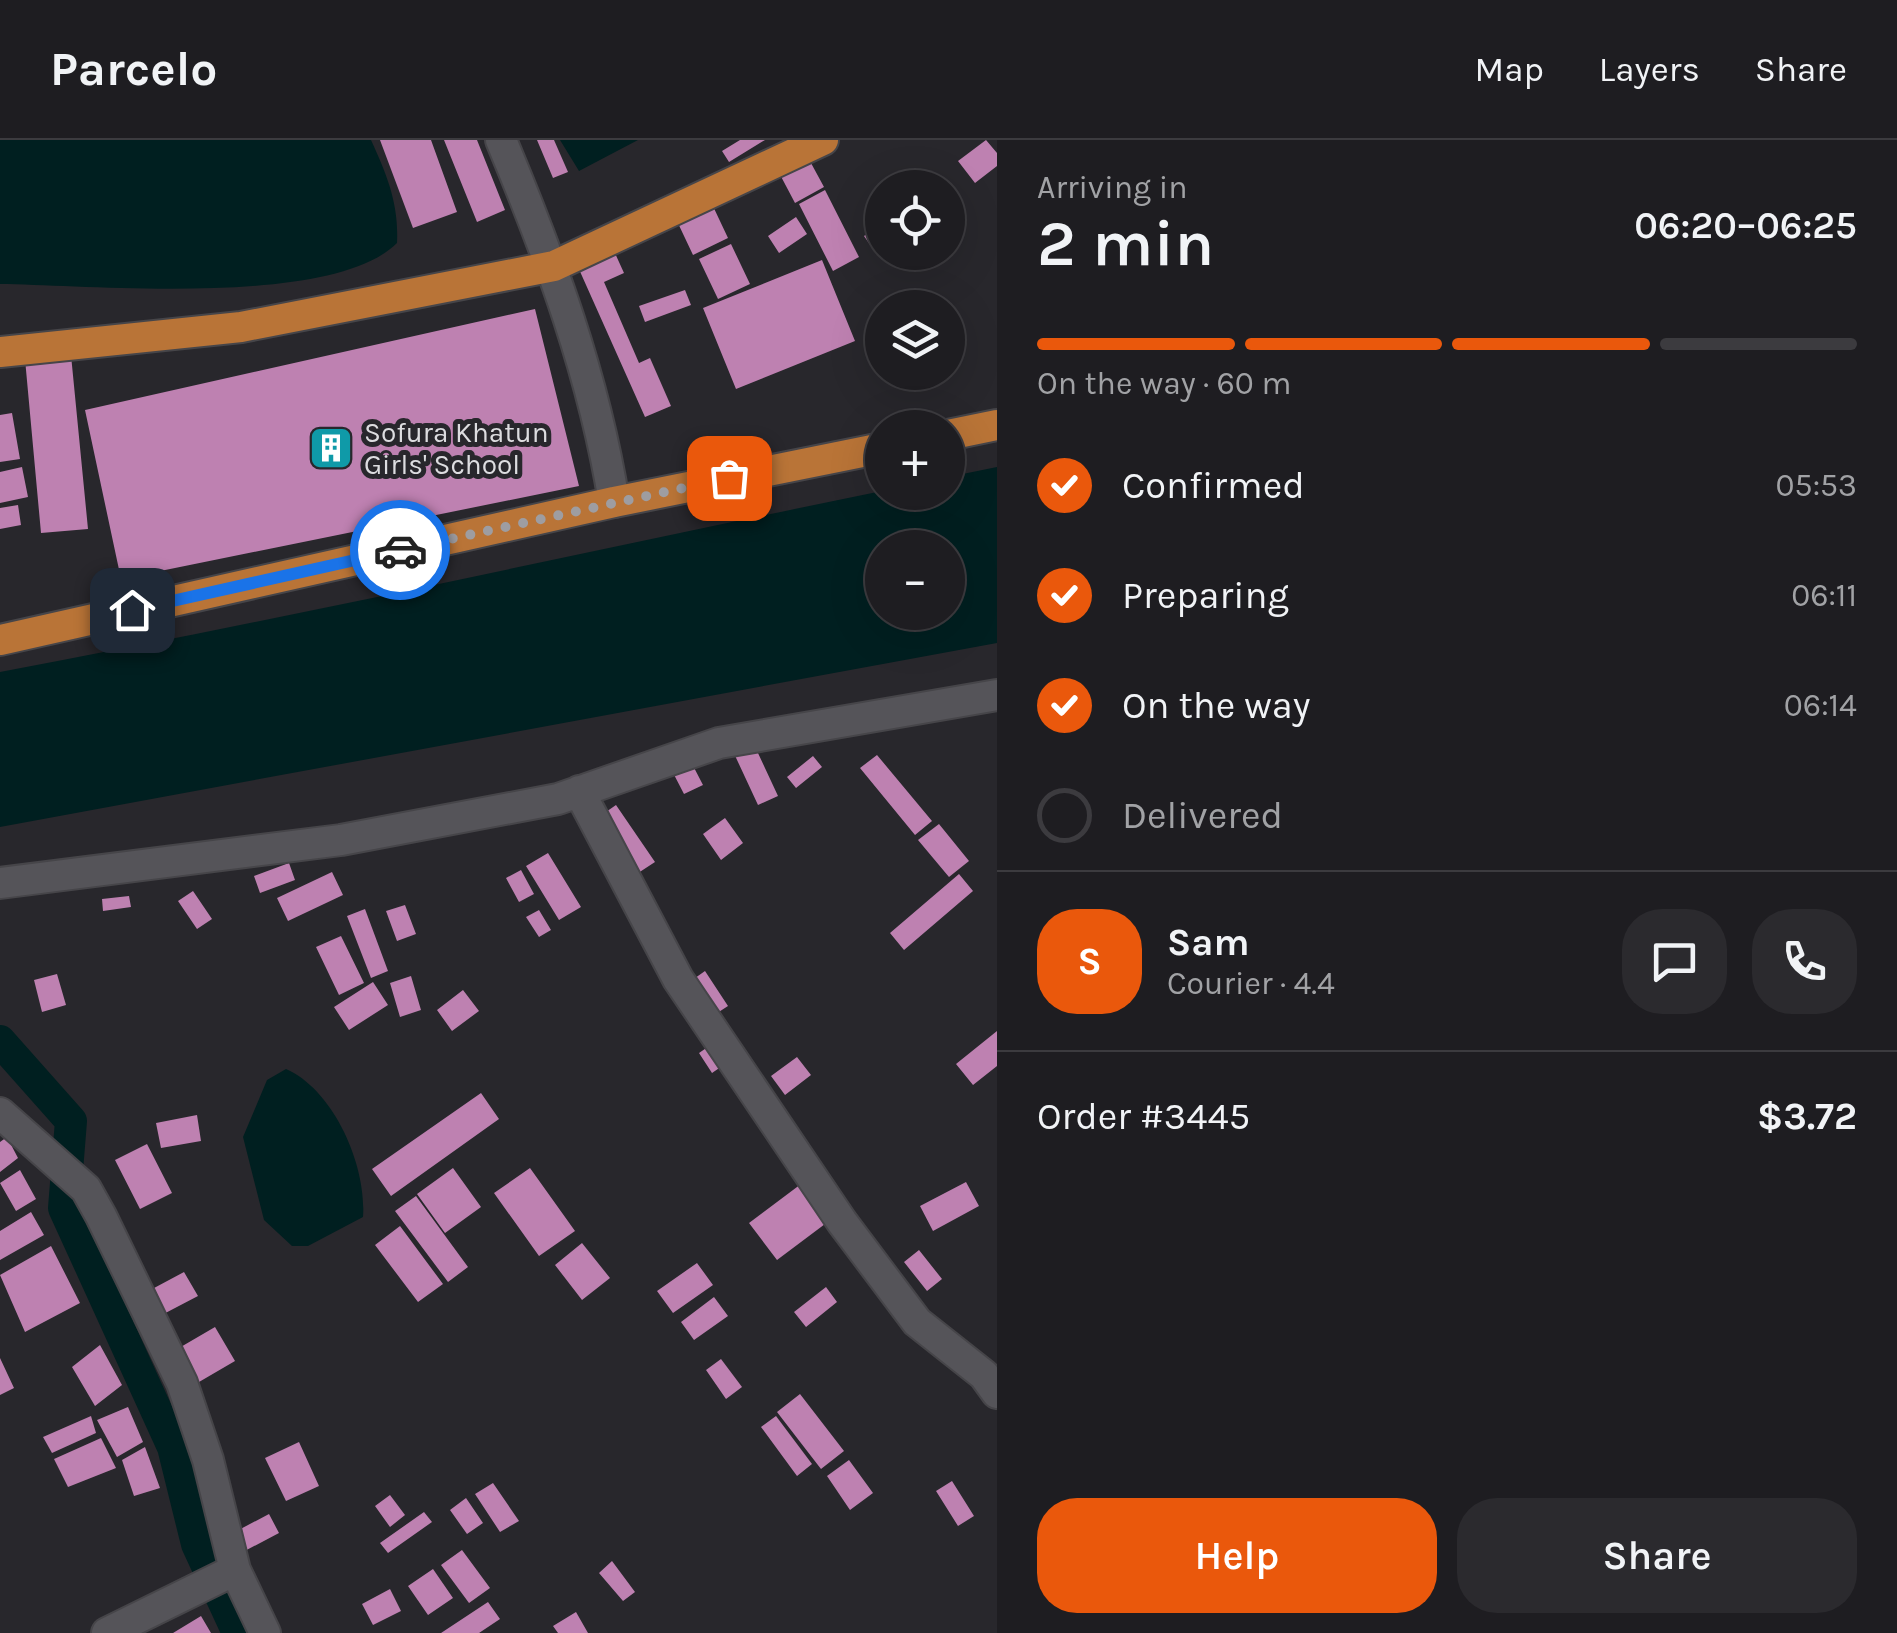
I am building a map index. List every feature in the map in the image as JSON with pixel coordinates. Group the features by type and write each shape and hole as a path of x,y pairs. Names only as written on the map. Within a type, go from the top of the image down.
{"main road":[{"path":"0,352 241,327 554,266 823,140"},
{"path":"965,432 997,425"},
{"path":"0,640 614,502 865,451"}],"street":[{"path":"500,140 554,266 605,444 614,502"},
{"path":"0,882 341,840 579,791 719,743 997,695"},
{"path":"579,791 678,979 842,1222 917,1322 984,1375 997,1393"},
{"path":"0,1113 86,1189 100,1216 182,1383 208,1460 236,1570 266,1633"},
{"path":"107,1633 236,1570"}],"shaded area":[{"path":"0,140 371,140 391,190 397,243 365,263 320,277 267,285 149,289 0,284"},
{"path":"560,140 638,140 579,171"},
{"path":"997,467 997,643 0,827 0,672 865,495 865,510 965,510 965,474"},
{"path":"286,1069 303,1079 333,1112 353,1153 363,1197 363,1217 308,1246 292,1246 264,1220 243,1137 267,1080"}],"building":[{"path":"380,140 431,140 457,212 413,228"},
{"path":"444,140 477,140 505,210 477,222"},
{"path":"537,140 554,140 568,172 553,178"},
{"path":"740,140 765,140 729,162 722,151"},
{"path":"986,140 997,153 997,166 975,183 958,161"},
{"path":"805,152 824,187 795,203 776,167"},
{"path":"825,190 859,257 833,271 799,204"},
{"path":"711,202 728,238 693,255 676,219"},
{"path":"796,217 807,234 779,253 768,236"},
{"path":"731,244 750,284 718,299 699,259"},
{"path":"614,251 624,273 604,282 639,363 650,358 671,406 645,417 578,267"},
{"path":"822,260 855,341 736,389 703,308"},
{"path":"685,290 691,305 645,322 639,306"},
{"name":"Sofura Khatun Girls' School","path":"535,309 579,486 121,579 85,410"},
{"path":"71,355 88,529 41,533 25,359"},
{"path":"12,413 20,459 0,462 0,415"},
{"path":"22,467 28,497 0,503 0,472"},
{"path":"18,505 21,525 0,529 0,508"},
{"path":"751,738 778,796 758,805 731,747"},
{"path":"877,755 932,821 915,835 860,768"},
{"path":"688,756 703,785 684,794 669,765"},
{"path":"813,756 822,767 796,788 787,777"},
{"path":"616,805 655,862 629,879 590,823"},
{"path":"725,818 743,843 721,860 703,834"},
{"path":"939,824 969,861 949,877 918,840"},
{"path":"548,853 581,907 559,920 526,866"},
{"path":"289,863 295,880 260,893 254,876"},
{"path":"521,870 534,894 519,902 506,878"},
{"path":"332,872 343,895 288,921 277,898"},
{"path":"959,874 973,891 904,950 890,933"},
{"path":"193,891 212,919 197,929 178,901"},
{"path":"129,896 131,907 103,911 102,899"},
{"path":"405,905 416,934 397,941 386,911"},
{"path":"365,909 388,971 371,978 347,916"},
{"path":"539,910 551,930 539,937 526,917"},
{"path":"341,936 364,983 339,995 316,947"},
{"path":"705,971 728,1006 711,1017 688,983"},
{"path":"57,974 66,1005 42,1012 34,980"},
{"path":"411,976 421,1010 400,1017 390,983"},
{"path":"373,982 388,1005 349,1030 334,1007"},
{"path":"463,990 479,1011 452,1031 437,1010"},
{"path":"997,1031 997,1066 973,1085 956,1064"},
{"path":"718,1040 731,1060 712,1073 699,1053"},
{"path":"797,1057 811,1075 785,1095 771,1076"},
{"path":"481,1093 499,1119 391,1196 372,1169"},
{"path":"197,1115 201,1141 161,1148 156,1123"},
{"path":"7,1137 18,1158 0,1172 0,1142"},
{"path":"147,1144 172,1193 140,1209 115,1160"},
{"path":"453,1168 481,1207 445,1233 417,1194"},
{"path":"530,1168 575,1231 539,1256 494,1193"},
{"path":"20,1170 36,1199 16,1211 0,1183"},
{"path":"966,1182 979,1206 933,1231 920,1206"},
{"path":"801,1184 829,1221 777,1260 749,1223"},
{"path":"416,1196 468,1267 448,1282 395,1211"},
{"path":"31,1212 44,1235 0,1260 0,1231"},
{"path":"400,1226 443,1284 418,1302 375,1245"},
{"path":"582,1243 610,1278 582,1300 555,1265"},
{"path":"51,1246 80,1303 25,1332 0,1275"},
{"path":"919,1250 942,1279 927,1291 904,1262"},
{"path":"697,1263 713,1285 673,1313 657,1291"},
{"path":"184,1272 198,1296 154,1319 141,1295"},
{"path":"826,1287 837,1302 806,1327 794,1312"},
{"path":"714,1297 728,1316 694,1340 681,1322"},
{"path":"215,1327 235,1361 187,1389 167,1355"},
{"path":"100,1345 122,1385 95,1406 72,1367"},
{"path":"0,1358 14,1388 0,1395"},
{"path":"721,1359 742,1387 726,1399 706,1370"},
{"path":"800,1394 844,1451 821,1469 777,1412"},
{"path":"128,1407 143,1442 117,1457 97,1420"},
{"path":"91,1416 96,1433 52,1453 43,1437"},
{"path":"776,1416 812,1464 797,1476 761,1427"},
{"path":"101,1438 116,1468 68,1487 54,1459"},
{"path":"299,1442 319,1486 286,1501 265,1458"},
{"path":"145,1447 160,1488 134,1496 122,1460"},
{"path":"849,1460 873,1493 850,1510 827,1476"},
{"path":"952,1481 974,1516 958,1526 936,1491"},
{"path":"493,1483 519,1521 500,1532 475,1494"},
{"path":"390,1495 405,1515 390,1527 375,1506"},
{"path":"466,1498 483,1523 467,1534 450,1510"},
{"path":"424,1512 432,1522 388,1553 380,1543"},
{"path":"269,1514 279,1533 239,1554 229,1535"},
{"path":"462,1550 490,1588 469,1603 441,1565"},
{"path":"612,1561 635,1592 623,1601 599,1573"},
{"path":"433,1569 453,1598 428,1615 408,1586"},
{"path":"390,1589 401,1611 373,1625 362,1604"},
{"path":"488,1602 500,1619 479,1633 441,1633"},
{"path":"576,1612 588,1633 558,1633 553,1626"},
{"path":"201,1616 211,1633 173,1633"}],"waterway":[{"path":"0,1041 71,1121 64,1208 173,1447 197,1544 238,1633"}],"way so far":[{"path":"400,550 729,478"}],"place":[{"name":"Sofura Khatun Girls' School","path":"331,448"}],"route":[{"path":"132,610 400,550"}]}
